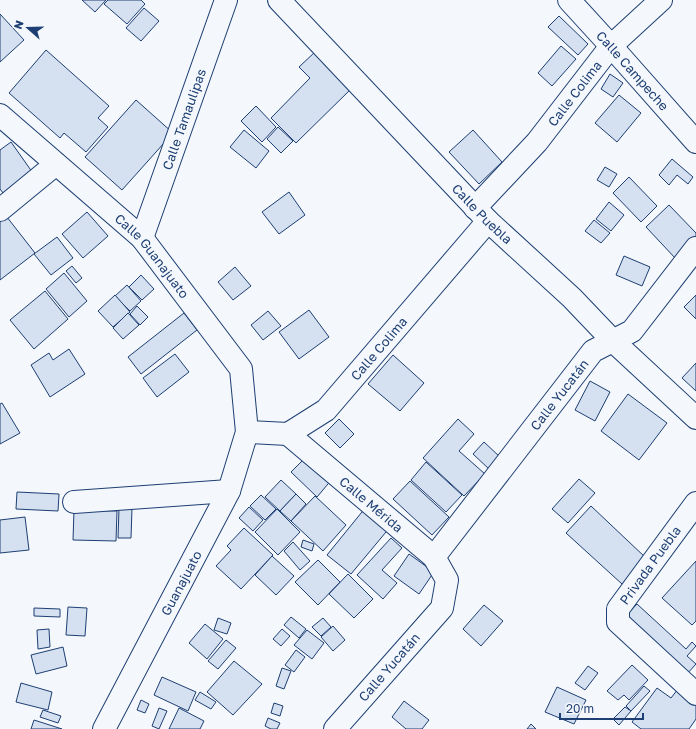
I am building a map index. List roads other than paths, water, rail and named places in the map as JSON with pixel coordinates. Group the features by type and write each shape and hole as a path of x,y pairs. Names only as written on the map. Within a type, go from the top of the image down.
{"street":[{"name":"Calle Tamaulipas","path":"142,238 226,0"},
{"name":"Calle Puebla","path":"279,0 482,214 572,298 613,341 696,418"},
{"name":"Calle Campeche","path":"569,0 612,46 696,142"},
{"name":"Calle Colima","path":"288,434 326,410 482,214 536,142 612,46 661,0"},
{"name":"Calle Guanajuato","path":"0,115 142,238 240,369 247,432"},
{"path":"0,210 56,164"},
{"name":"Calle Yucatán","path":"434,557 593,351 632,331 696,248"},
{"path":"247,432 288,434"},
{"name":"Guanajuato","path":"104,729 229,491 247,432"},
{"name":"Calle Mérida","path":"288,434 434,557 447,580"},
{"path":"74,502 229,491"},
{"name":"Privada Puebla","path":"696,503 618,609 618,622 696,694"},
{"name":"Calle Yucatán","path":"335,729 442,608 447,580"}]}
